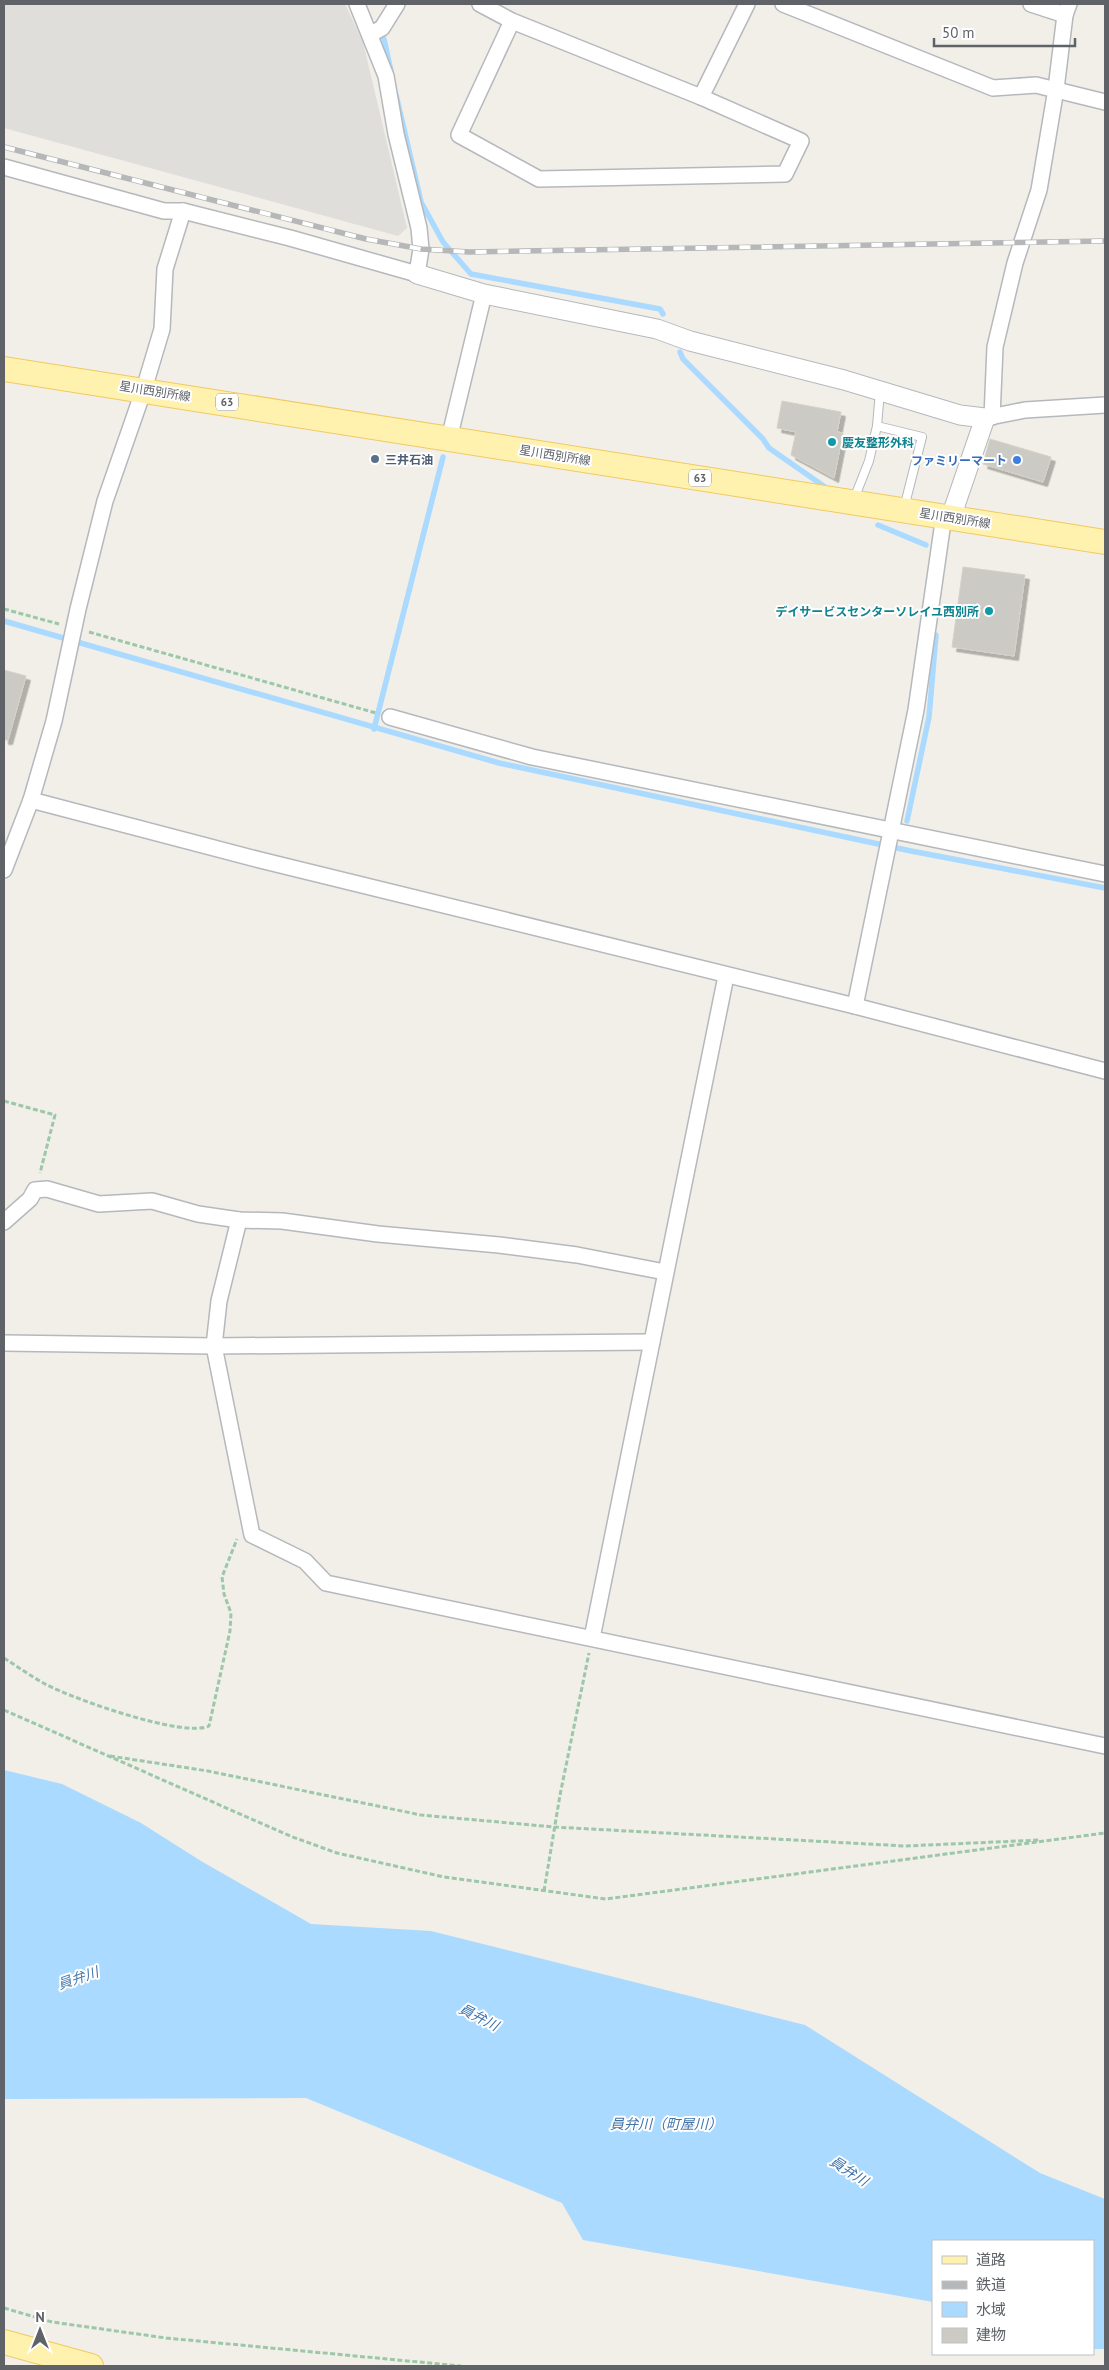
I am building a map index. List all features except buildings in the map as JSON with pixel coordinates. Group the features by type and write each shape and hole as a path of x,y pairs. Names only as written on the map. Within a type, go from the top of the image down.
{"main road":[{"name":"星川西別所線","path":"4,368 1105,542"},
{"path":"4,2342 91,2366"}],"street":[{"path":"358,4 386,76 396,134 419,228 421,249 417,274"},
{"path":"371,34 382,28 397,4"},
{"path":"480,4 512,21 801,141 785,174 540,179 459,135 512,21"},
{"path":"701,98 748,4"},
{"path":"782,4 993,88 1036,85 1105,102"},
{"path":"855,1006 916,710 948,516 989,417 995,347 1015,263 1039,190 1067,9 1031,4"},
{"path":"4,167 164,211 183,211 290,238 484,294 657,328 690,341 880,391 960,415 989,417 1025,410 1105,405"},
{"path":"4,870 31,800 54,721 105,501 144,389 162,328 165,269 183,211"},
{"path":"449,439 484,294"},
{"path":"390,717 532,757 890,832 1105,874"},
{"path":"31,800 1105,1070"},
{"path":"592,1638 726,976"},
{"path":"4,1222 30,1199 35,1190 57,1192 99,1204 152,1201 198,1214 238,1220 282,1221 378,1234 499,1245 577,1255 665,1272"},
{"path":"238,1220 219,1301 214,1346 252,1535 305,1561 326,1583 1105,1746"},
{"path":"4,1343 214,1346 652,1342"}],"lane":[{"path":"853,501 869,461 877,426 880,391"},
{"path":"877,426 922,438 904,510"}],"path":[{"path":"4,609 72,637 365,710"},
{"path":"4,1101 56,1115 35,1190"},
{"path":"4,1658 47,1685 98,1706 183,1729 201,1730 210,1726 230,1631 231,1613 224,1594 222,1577 239,1535 249,1520"},
{"path":"544,1891 554,1827 592,1638"},
{"path":"4,1710 290,1836 337,1853 444,1877 606,1899 1105,1833"},
{"path":"104,1755 208,1771 420,1815 554,1827 904,1846 1060,1839"},
{"path":"4,2308 52,2322 166,2338 461,2366"}],"shaded area":[{"path":"4,4 345,4 363,42 407,228 398,236 4,128"}],"water":[{"name":"員弁川（町屋川）","path":"4,1770 62,1784 141,1823 201,1861 311,1924 431,1931 805,2025 1040,2173 1105,2199 1105,2349 1094,2349 1094,2240 932,2240 932,2302 583,2240 562,2203 306,2098 4,2099"}],"waterway":[{"path":"384,39 391,71"},
{"path":"396,95 421,202 443,242 471,274 660,309 663,314"},
{"path":"680,352 683,359 763,439 769,448 825,487"},
{"path":"374,729 443,457"},
{"path":"878,525 926,545"},
{"path":"4,621 499,763 911,851 1105,888"},
{"path":"907,821 929,717 936,635"}],"railway":[{"path":"4,147 366,239 421,249 469,252 1105,241"}],"place":[{"name":"慶友整形外科","path":"832,442"},
{"name":"三井石油","path":"375,459"},
{"name":"ファミリーマート","path":"1017,460"},
{"name":"デイサービスセンターソレイユ西別所","path":"989,611"}],"water label":[{"name":"員弁川","path":"78,1978"},
{"name":"員弁川","path":"479,2017"},
{"name":"員弁川","path":"849,2171"}]}
